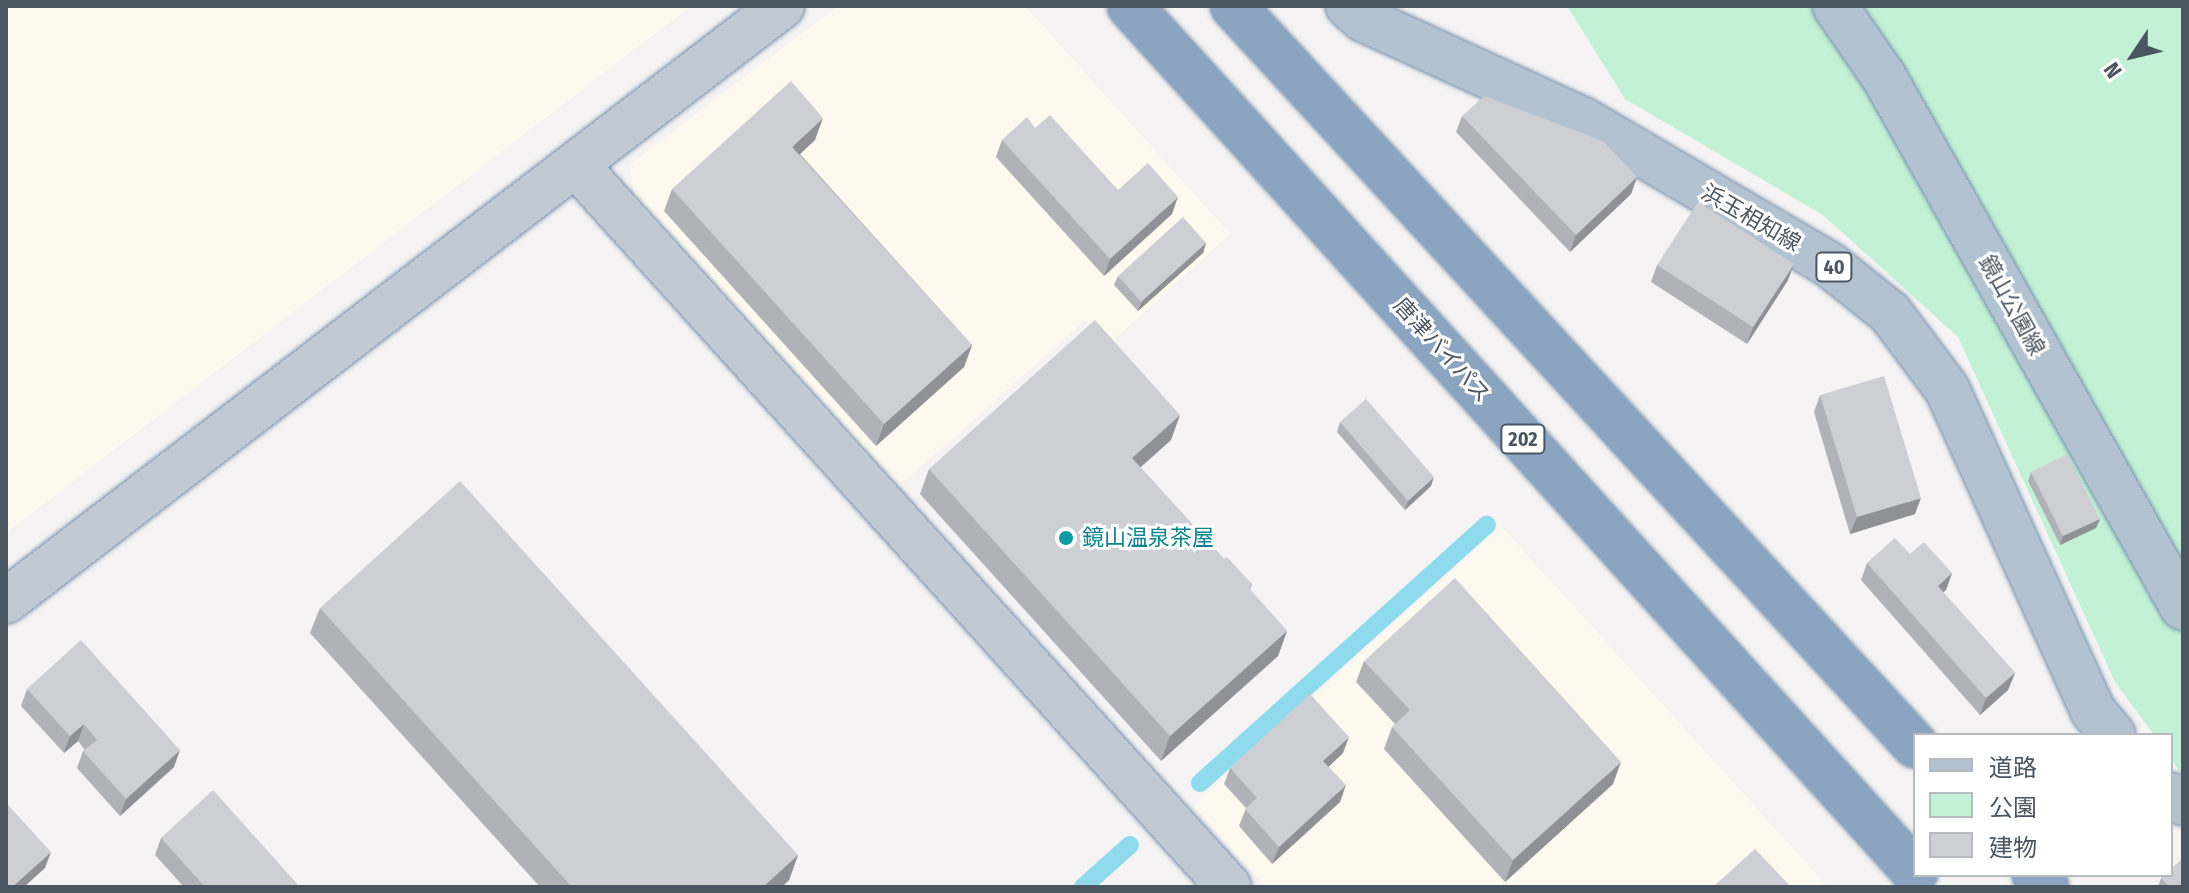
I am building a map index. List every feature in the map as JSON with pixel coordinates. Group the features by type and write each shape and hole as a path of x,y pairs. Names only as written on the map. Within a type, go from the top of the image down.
{"highway":[{"name":"唐津バイパス","path":"1130,6 1913,871"},
{"path":"1233,6 1913,743"}],"main road":[{"name":"浜玉相知線","path":"1348,6 1363,19 1584,120 1830,265 1890,313 1947,389 2093,711 2111,733"},
{"name":"鏡山公園線","path":"1835,6 1884,77 2183,608"}],"street":[{"path":"6,601 782,6"},
{"path":"576,165 1229,887"}],"shaded area":[{"path":"6,6 691,6 6,533"},
{"path":"838,6 1025,6 1230,234 1108,345 1085,320 896,489 635,197 629,165"},
{"path":"1501,526 1828,887 1266,887 1193,806"}],"green space":[{"path":"1567,6 2183,6 2183,776 2173,762 2173,733 2153,733 2115,682 1958,337 1823,215 1625,99"}],"building":[{"path":"791,81 823,118 792,147 972,345 884,424 672,189"},
{"path":"1484,96 1603,141 1637,177 1576,235 1462,116"},
{"path":"1050,115 1118,190 1148,163 1178,197 1110,259 1002,140 1027,117 1035,128"},
{"path":"1698,202 1794,264 1753,327 1657,265"},
{"path":"1183,217 1206,243 1141,302 1118,276"},
{"name":"鏡山温泉茶屋","path":"1095,320 1180,415 1132,458 1224,559 1227,557 1252,584 1249,588 1287,631 1170,736 929,469"},
{"path":"1884,376 1921,498 1857,517 1820,395"},
{"path":"1366,399 1434,477 1408,501 1340,422"},
{"path":"2067,454 2100,519 2063,536 2031,472"},
{"path":"460,481 798,855 763,887 572,887 320,608"},
{"path":"1895,538 1910,554 1924,542 1952,573 1938,586 2015,673 1986,698 1867,563"},
{"path":"1455,578 1621,762 1513,860 1392,727 1410,710 1364,661"},
{"path":"81,640 180,750 126,799 83,751 97,740 84,724 70,736 27,689"},
{"path":"1310,694 1349,737 1323,761 1346,785 1279,847 1245,809 1257,798 1230,768"},
{"path":"213,790 300,887 205,887 161,838"},
{"path":"8,805 51,852 12,887 6,887"},
{"path":"1755,849 1791,887 1715,885"},
{"path":"2183,858 2183,887 2170,887 2161,878 2173,877 2173,867"}],"waterway":[{"path":"1200,783 1487,525"},
{"path":"1083,887 1130,845"}],"place":[{"name":"鏡山温泉茶屋","path":"1066,538"}]}
